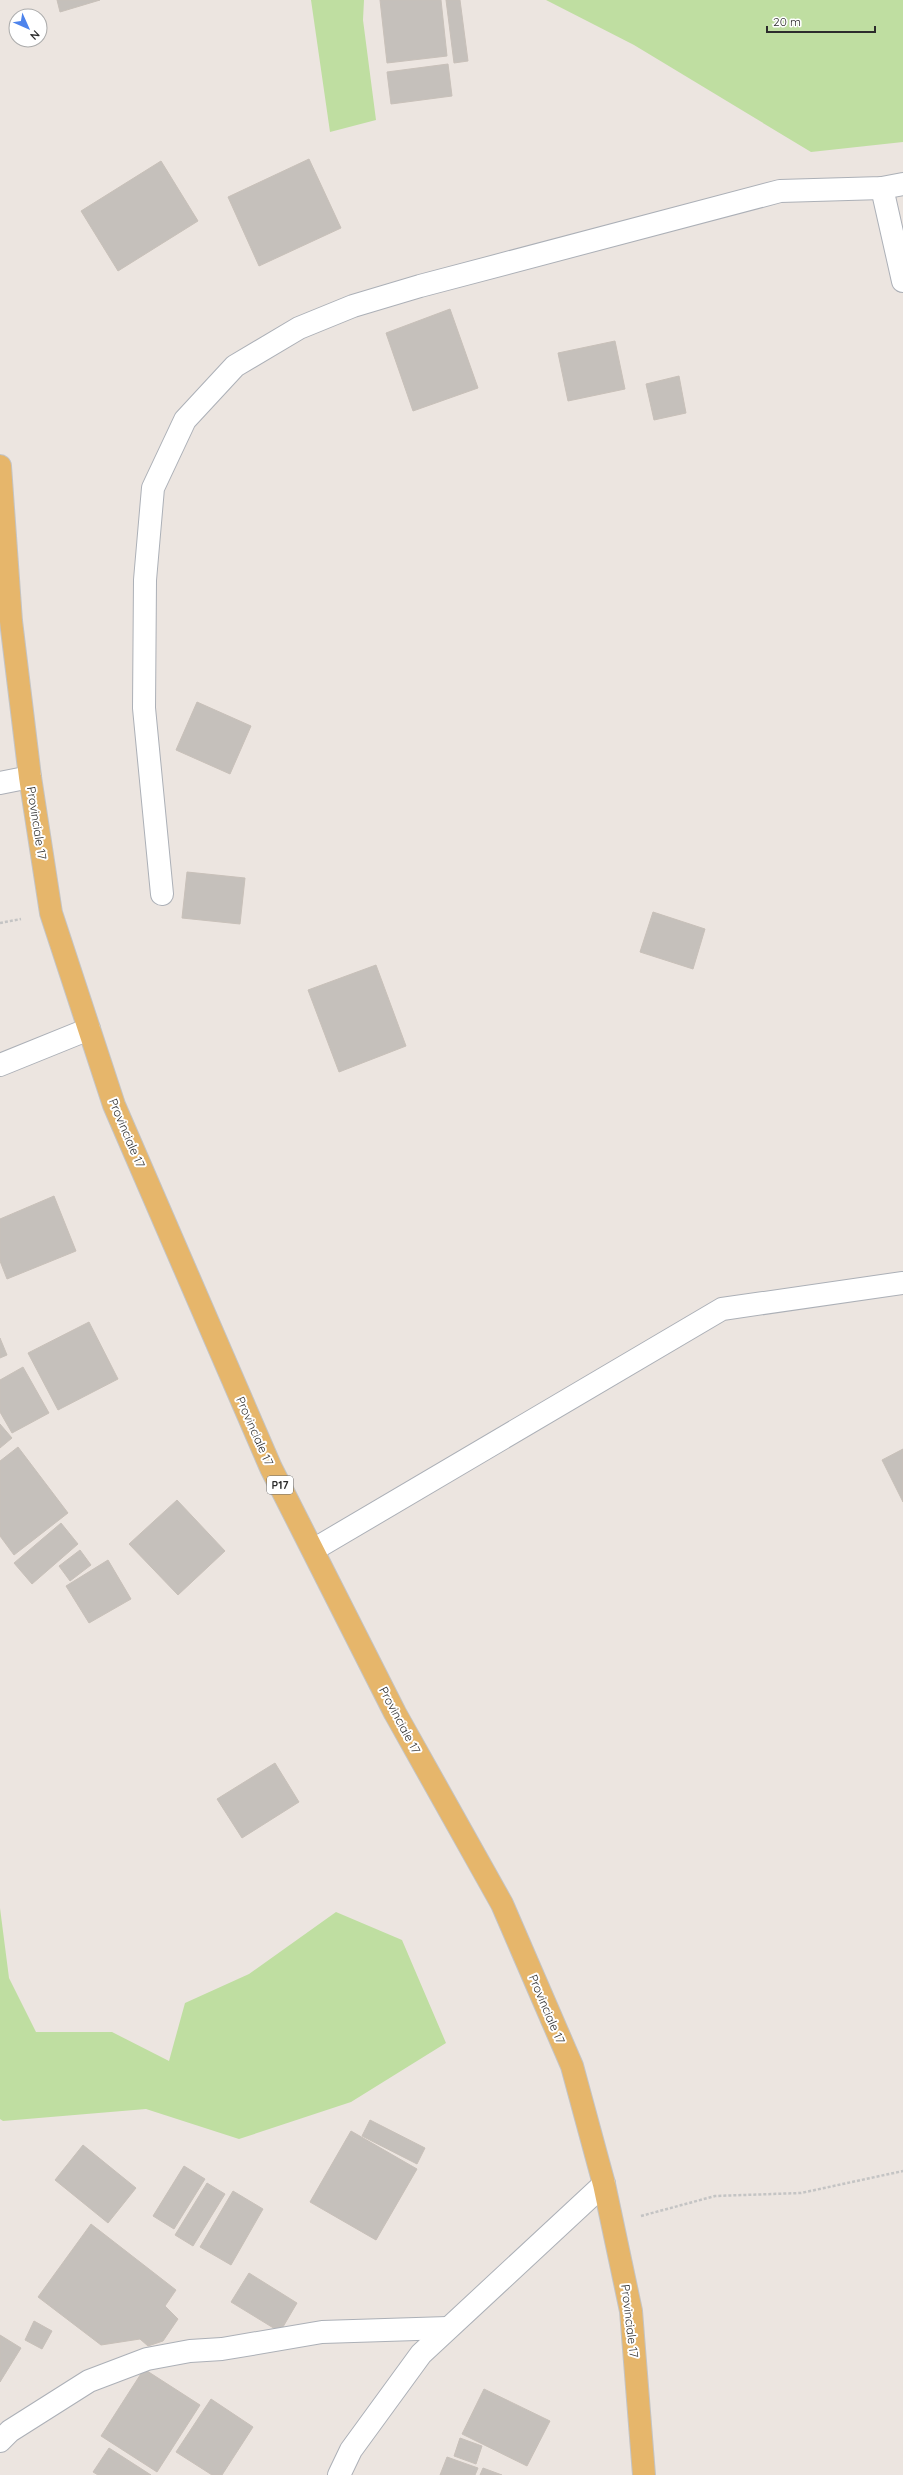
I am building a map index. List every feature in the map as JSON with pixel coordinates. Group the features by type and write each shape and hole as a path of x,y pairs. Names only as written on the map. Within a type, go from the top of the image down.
{"main road":[{"name":"Provinciale 17","path":"0,466 11,621 30,777 51,913 117,1112 271,1468 395,1713 502,1904 572,2066 614,2224 631,2311 644,2475"}],"street":[{"path":"162,894 144,708 145,580 153,488 185,420 235,366 299,328 353,306 420,286 780,191 882,188 903,184"},
{"path":"882,188 903,281"},
{"path":"0,783 30,777"},
{"path":"0,1065 89,1029"},
{"path":"313,1550 722,1309 898,1282 903,1283"},
{"path":"339,2475 351,2450 421,2354 604,2184"},
{"path":"0,2441 10,2431 89,2381 147,2359 190,2351 222,2349 322,2332 448,2328"}],"path":[{"path":"614,2224 715,2196 801,2193 903,2171"}],"green space":[{"path":"311,0 364,0 363,20 376,120 330,132"},
{"path":"546,0 903,0 903,142 811,152 634,45"},
{"path":"0,1908 9,1978 36,2032 112,2032 169,2061 185,2003 249,1974 336,1912 402,1940 446,2043 351,2102 239,2139 146,2109 3,2121 0,2119"}],"building":[{"path":"57,0 100,0 60,12"},
{"path":"380,0 441,0 447,56 387,63"},
{"path":"446,0 460,0 468,61 454,63"},
{"path":"448,64 452,96 391,104 387,72"},
{"path":"309,159 341,228 259,266 228,197"},
{"path":"161,161 198,221 118,271 81,211"},
{"path":"450,309 478,388 413,411 386,333"},
{"path":"615,341 625,389 568,401 558,353"},
{"path":"679,376 686,413 654,420 646,384"},
{"path":"197,702 251,726 230,774 176,750"},
{"path":"187,872 245,878 240,924 182,918"},
{"path":"653,912 705,929 693,969 640,952"},
{"path":"376,965 406,1046 339,1072 308,990"},
{"path":"54,1196 76,1251 7,1279 0,1261 0,1219"},
{"path":"89,1322 118,1379 58,1410 28,1353"},
{"path":"0,1338 7,1355 0,1358"},
{"path":"23,1367 49,1413 12,1433 0,1412 0,1380"},
{"path":"0,1424 12,1438 0,1448"},
{"path":"18,1447 68,1513 14,1555 0,1536 0,1461"},
{"path":"903,1449 903,1502 882,1460"},
{"path":"177,1500 225,1551 178,1595 129,1544"},
{"path":"61,1523 78,1544 32,1584 14,1563"},
{"path":"80,1550 91,1565 70,1581 59,1566"},
{"path":"108,1560 131,1599 89,1623 66,1586"},
{"path":"275,1763 299,1802 242,1838 217,1799"},
{"path":"370,2120 425,2148 417,2164 362,2136"},
{"path":"351,2131 417,2169 376,2240 310,2202"},
{"path":"83,2145 136,2188 108,2223 55,2180"},
{"path":"184,2166 205,2179 174,2229 153,2216"},
{"path":"207,2183 225,2194 193,2246 175,2235"},
{"path":"233,2191 263,2209 231,2265 200,2247"},
{"path":"91,2224 176,2290 165,2306 178,2319 163,2341 148,2346 140,2339 101,2345 38,2297"},
{"path":"249,2273 297,2303 280,2332 231,2302"},
{"path":"34,2321 52,2331 42,2349 25,2340"},
{"path":"0,2335 21,2348 0,2382"},
{"path":"144,2369 200,2405 157,2472 101,2436"},
{"path":"484,2389 550,2421 527,2466 462,2434"},
{"path":"211,2399 253,2427 222,2475 212,2475 176,2452"},
{"path":"460,2438 482,2446 476,2464 454,2456"},
{"path":"109,2448 151,2475 98,2475 93,2472"},
{"path":"447,2457 478,2468 475,2475 440,2475"},
{"path":"483,2468 502,2475 480,2475"}]}
